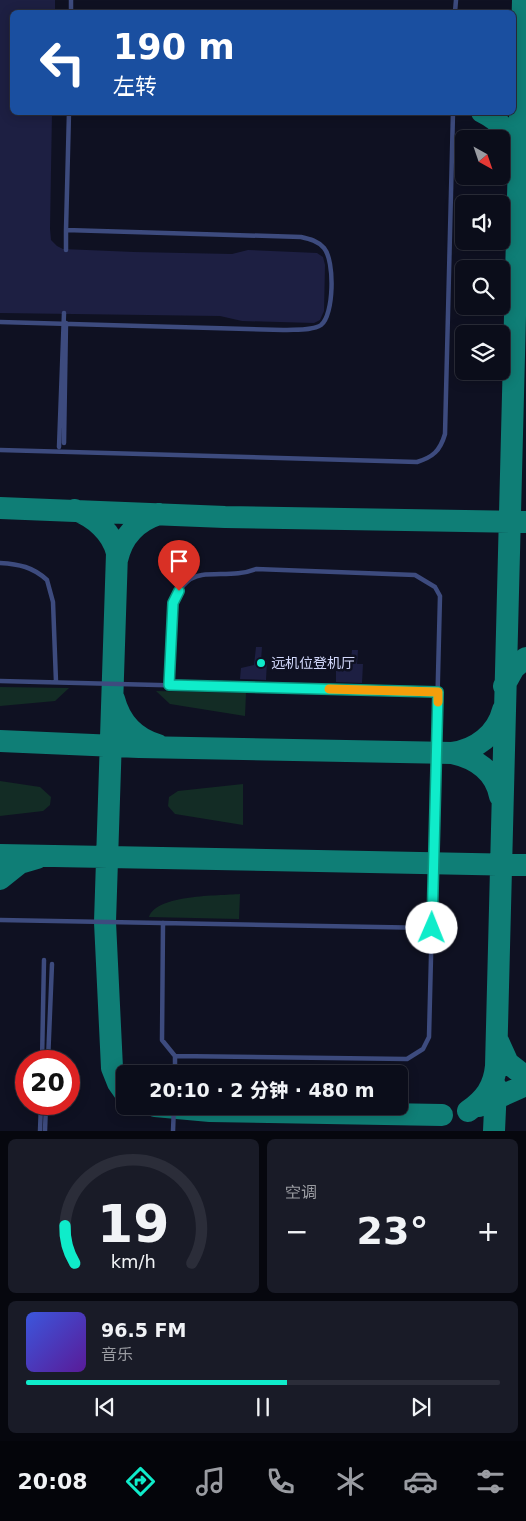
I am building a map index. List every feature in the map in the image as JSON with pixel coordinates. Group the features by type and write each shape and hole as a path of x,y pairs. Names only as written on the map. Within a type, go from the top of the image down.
{"lane":[{"path":"66,250 69,115"},
{"path":"0,450 417,462 430,458 441,448 445,434 453,115"},
{"path":"0,322 283,330 319,326 326,320 329,311 332,264 326,250 317,241 301,237 66,230"},
{"path":"61,445 64,313"},
{"path":"0,563 27,567 47,580 53,602 56,682"},
{"path":"169,685 173,603 187,581 200,576 242,575 256,569 415,575 435,587 440,596 429,1037 423,1049 407,1058 175,1056"},
{"path":"0,681 438,692"},
{"path":"0,920 432,928"},
{"path":"163,923 162,1040 175,1056 175,1065"},
{"path":"42,1050 44,960"},
{"path":"48,1050 52,964"},
{"path":"40,1131 41,1115"},
{"path":"45,1131 46,1115"},
{"path":"173,1131 174,1115"}],"green space":[{"path":"0,687 69,688 55,701 0,706"},
{"path":"156,691 246,693 245,716 170,704"},
{"path":"0,781 40,787 51,797 50,805 43,811 0,816"},
{"path":"243,784 243,825 175,814 168,806 169,797 178,791"},
{"path":"240,894 239,919 149,917 154,909 176,900"}],"building":[{"path":"0,0 55,0 55,10 10,10 10,115 52,115 50,229 51,240 57,246 63,249 134,252 232,254 248,250 317,253 323,257 325,265 324,311 320,320 314,323 242,321 220,316 0,313"},
{"name":"远机位登机厅","path":"256,647 262,647 261,661 267,661 266,680 240,679 241,668 254,665"},
{"name":"远机位登机厅","path":"352,650 358,650 357,664 363,664 362,683 336,682 336,671 350,668"}],"taxiway":[{"path":"468,1111 488,1092 496,1066 523,0"},
{"path":"487,115 505,129 513,141 518,154"},
{"path":"0,508 225,517 526,522"},
{"path":"75,510 95,521 107,532 115,545 117,553 105,922 112,1068 116,1078"},
{"path":"117,560 123,544 132,531 144,521 159,514"},
{"path":"504,686 514,668 526,658"},
{"path":"114,699 120,715 129,728 142,738 158,745"},
{"path":"0,741 139,747 452,753 469,748 484,739 496,726 503,710"},
{"path":"452,753 468,758 483,767 494,779 500,796"},
{"path":"0,855 526,865"},
{"path":"0,879 20,863 37,858"},
{"path":"498,1041 508,1063 526,1077"},
{"path":"479,1106 526,1085"},
{"path":"494,1131 496,1087"},
{"path":"408,1114 442,1115"}],"slow traffic":[{"path":"329,689 438,692 438,702"}],"place":[{"name":"远机位登机厅","path":"261,663"}],"route":[{"path":"179,591 173,603 169,685 438,692 432,928"}]}
